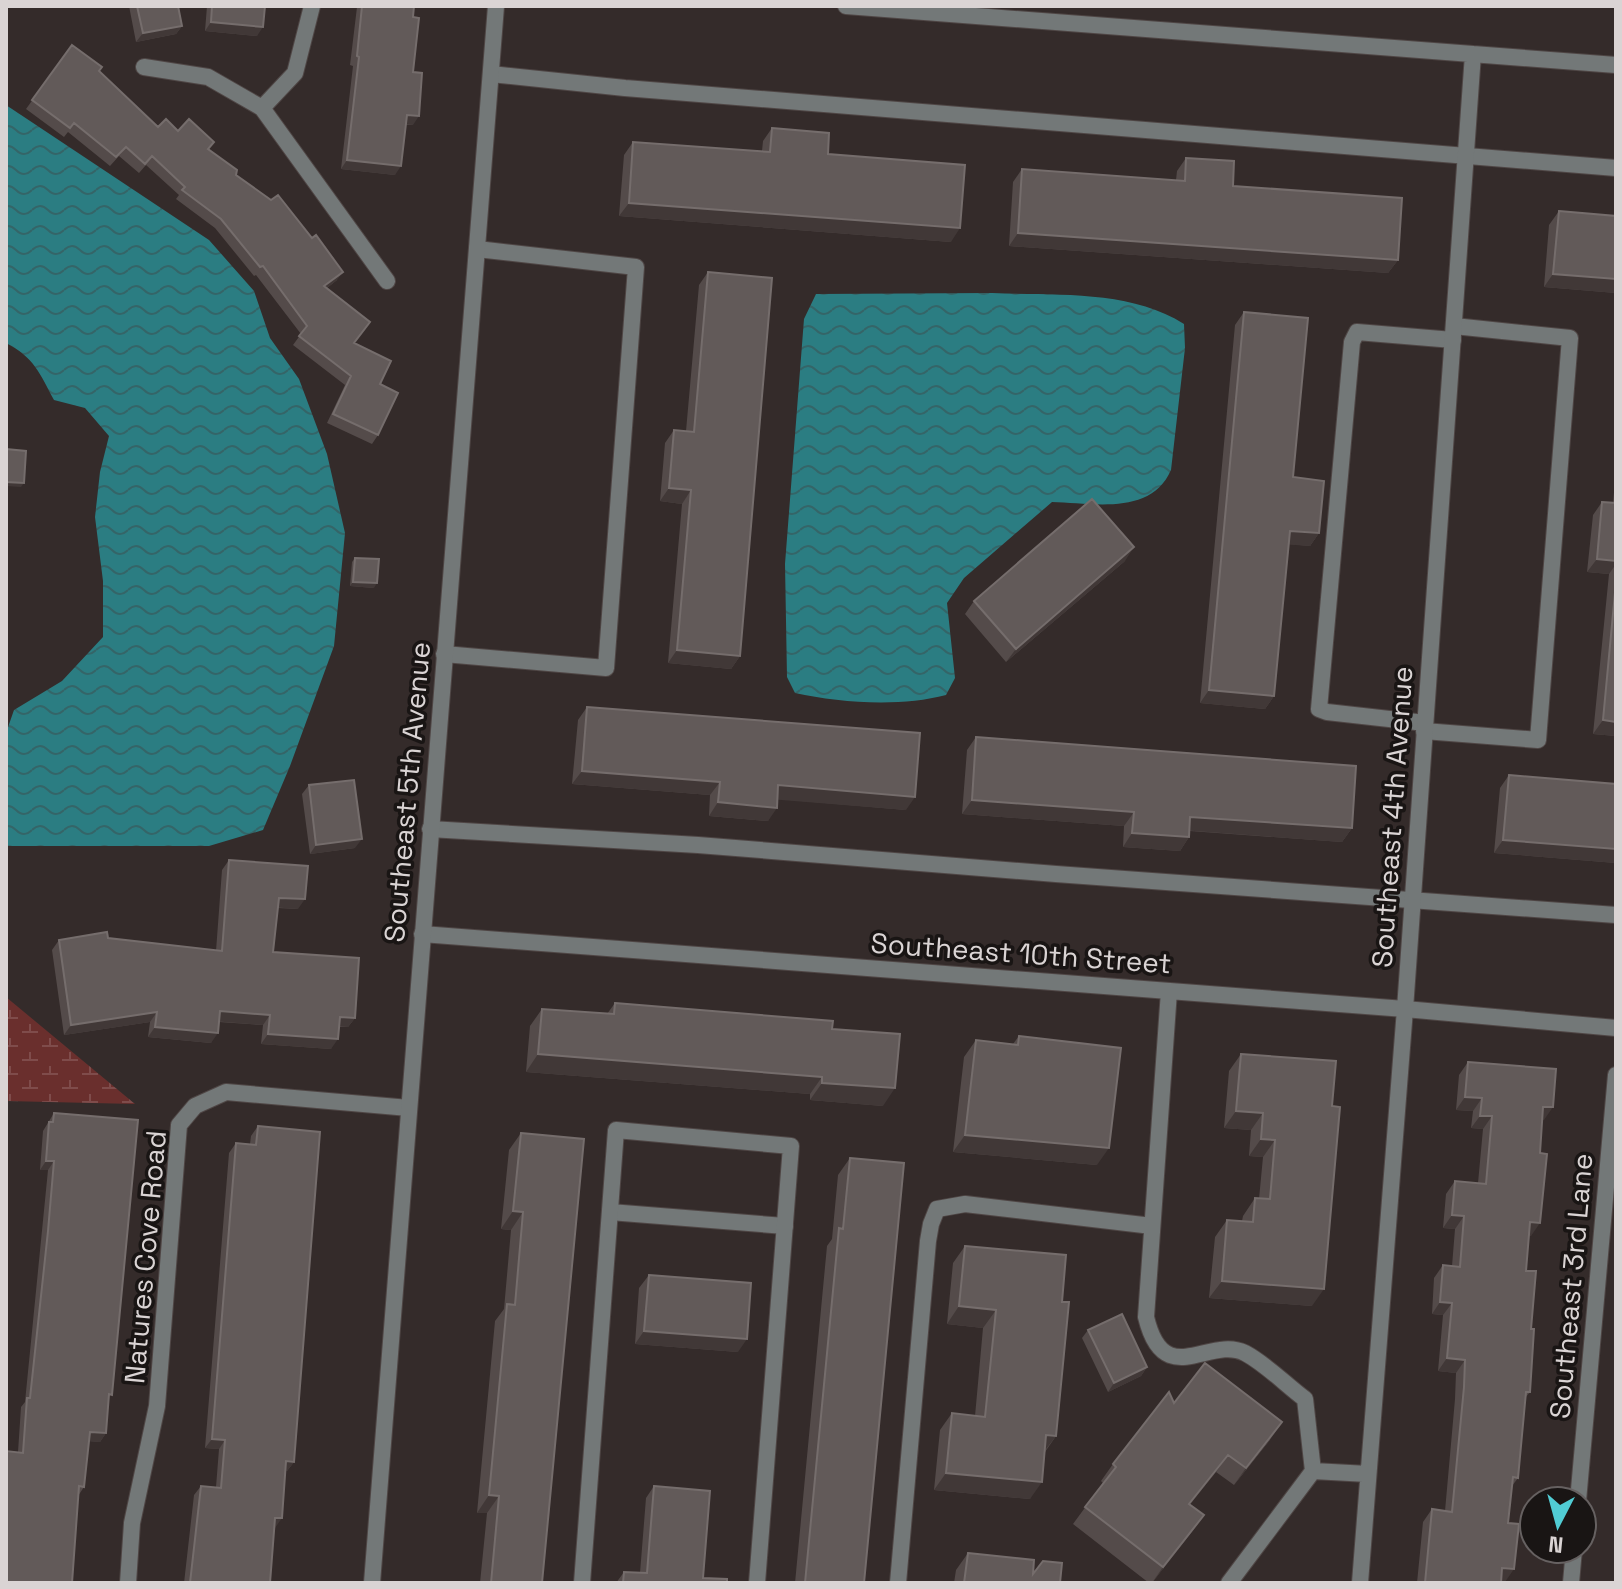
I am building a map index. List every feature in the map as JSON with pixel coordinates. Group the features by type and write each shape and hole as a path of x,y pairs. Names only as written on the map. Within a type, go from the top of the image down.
{"street":[{"path":"262,108 295,73 312,6"},
{"name":"Southeast 5th Avenue","path":"372,1583 496,6"},
{"path":"846,6 1616,65"},
{"name":"Southeast 4th Avenue","path":"1360,1583 1405,1009 1473,54"},
{"path":"144,67 208,77 262,108 387,281"},
{"path":"491,74 625,88 1616,168"},
{"path":"444,654 606,668 636,267 477,249"},
{"path":"1357,332 1570,338 1538,740 1425,727 1319,709 1352,342 1357,332"},
{"path":"430,829 698,845 1616,915"},
{"name":"Southeast 10th Street","path":"422,934 1616,1028"},
{"path":"1169,991 1146,1317 1151,1338 1168,1355 1197,1357 1230,1349 1246,1354 1305,1399 1313,1471 1229,1583"},
{"name":"Southeast 3rd Lane","path":"1579,1485 1616,1075"},
{"name":"Natures Cove Road","path":"128,1583 132,1523 157,1406 179,1125 195,1106 226,1092 409,1108"},
{"path":"582,1583 616,1130 791,1146 757,1583"},
{"path":"898,1583 928,1241 937,1209 965,1204 1152,1226"},
{"path":"610,1212 785,1226"},
{"path":"1313,1471 1368,1474"}],"green space":[{"path":"6,997 135,1104 6,1101"}],"water":[{"path":"6,105 209,240 254,291 270,338 299,379 327,454 345,533 334,646 263,830 209,846 6,846 6,733 14,710 62,681 103,637 103,581 95,517 100,472 109,436 85,408 54,400 30,360 6,343"},
{"path":"816,294 1091,296 1116,300 1163,313 1184,324 1185,348 1171,470 1162,485 1150,495 1135,501 1119,504 1052,502 964,578 947,603 955,678 946,695 910,701 870,702 795,693 787,677 785,564 804,319"}],"building":[{"path":"137,6 178,6 182,26 143,33"},
{"path":"212,6 265,6 263,27 211,22"},
{"path":"362,6 414,6 413,17 419,18 413,72 422,73 419,116 407,115 401,166 347,160"},
{"path":"72,45 102,67 99,71 158,127 166,119 178,131 189,119 214,142 208,149 237,170 236,175 271,200 278,195 312,238 316,235 343,272 324,286 370,322 354,343 391,361 380,384 398,393 378,435 333,414 351,376 299,336 307,326 263,266 260,267 221,219 182,190 185,187 152,156 145,164 126,147 116,157 74,123 70,128 32,100"},
{"path":"772,128 829,133 828,154 965,165 960,228 629,203 633,142 770,152"},
{"path":"1186,158 1234,161 1233,186 1402,198 1398,260 1018,233 1022,169 1185,181"},
{"path":"1559,211 1616,216 1616,279 1553,274"},
{"path":"708,272 772,278 740,656 677,650 691,490 669,488 674,430 694,432"},
{"path":"1244,312 1308,318 1293,477 1324,481 1319,533 1290,531 1274,696 1209,690"},
{"path":"6,449 26,451 24,483 6,482"},
{"path":"1092,499 1134,547 1016,649 974,601"},
{"path":"1602,502 1616,503 1616,561 1597,559"},
{"path":"355,558 379,559 377,583 353,582"},
{"path":"1616,582 1616,722 1603,720"},
{"path":"587,707 920,733 915,797 778,785 777,808 718,802 720,782 582,771"},
{"path":"976,737 1356,766 1352,828 1190,817 1189,837 1132,833 1134,812 972,800"},
{"path":"1509,775 1616,784 1616,849 1503,840"},
{"path":"354,780 362,839 316,845 309,785"},
{"path":"229,860 308,866 305,899 279,898 273,952 359,958 355,1018 340,1017 338,1039 268,1034 270,1015 220,1011 218,1033 155,1027 157,1012 71,1025 59,940 107,932 108,938 222,951"},
{"path":"615,1003 833,1021 832,1029 900,1034 895,1088 822,1083 822,1077 538,1054 542,1009 614,1014"},
{"path":"1019,1036 1121,1048 1109,1148 965,1135 976,1040 1018,1045"},
{"path":"1241,1054 1336,1061 1332,1106 1340,1107 1324,1289 1222,1281 1227,1220 1253,1222 1255,1198 1270,1199 1275,1140 1261,1139 1263,1113 1236,1111"},
{"path":"1468,1062 1556,1069 1553,1107 1543,1107 1540,1153 1547,1154 1540,1223 1530,1222 1526,1271 1536,1271 1531,1329 1534,1329 1530,1392 1526,1392 1518,1478 1513,1477 1508,1523 1518,1524 1514,1569 1502,1568 1501,1583 1425,1583 1432,1509 1452,1512 1464,1387 1465,1360 1447,1358 1452,1303 1440,1302 1443,1265 1460,1267 1464,1216 1452,1215 1455,1181 1486,1184 1492,1116 1480,1116 1482,1098 1465,1097"},
{"path":"54,1113 138,1120 112,1395 109,1394 106,1433 90,1432 84,1487 79,1486 72,1583 6,1583 6,1451 23,1453 48,1231 54,1161 46,1161 49,1122 53,1122"},
{"path":"258,1126 320,1132 294,1462 286,1461 282,1518 275,1518 270,1583 190,1583 201,1486 221,1488 225,1440 212,1439 236,1143 256,1145"},
{"path":"521,1133 584,1139 542,1583 491,1583 499,1496 489,1495 507,1304 515,1305 523,1212 513,1211"},
{"path":"850,1158 904,1163 864,1583 805,1583 839,1228 843,1229"},
{"path":"965,1246 1066,1255 1062,1302 1069,1302 1056,1436 1046,1435 1042,1482 946,1473 952,1413 985,1417 996,1310 959,1306"},
{"path":"649,1275 751,1283 747,1339 644,1331"},
{"path":"1122,1314 1147,1367 1114,1383 1088,1330"},
{"path":"1205,1363 1282,1422 1246,1468 1228,1455 1189,1504 1204,1515 1163,1567 1085,1507 1116,1467 1113,1464 1169,1392 1174,1403"},
{"path":"654,1486 710,1491 703,1578 727,1579 727,1583 623,1583 624,1572 647,1573"},
{"path":"968,1553 1034,1560 1033,1574 1043,1561 1062,1563 1060,1583 964,1583"}]}
